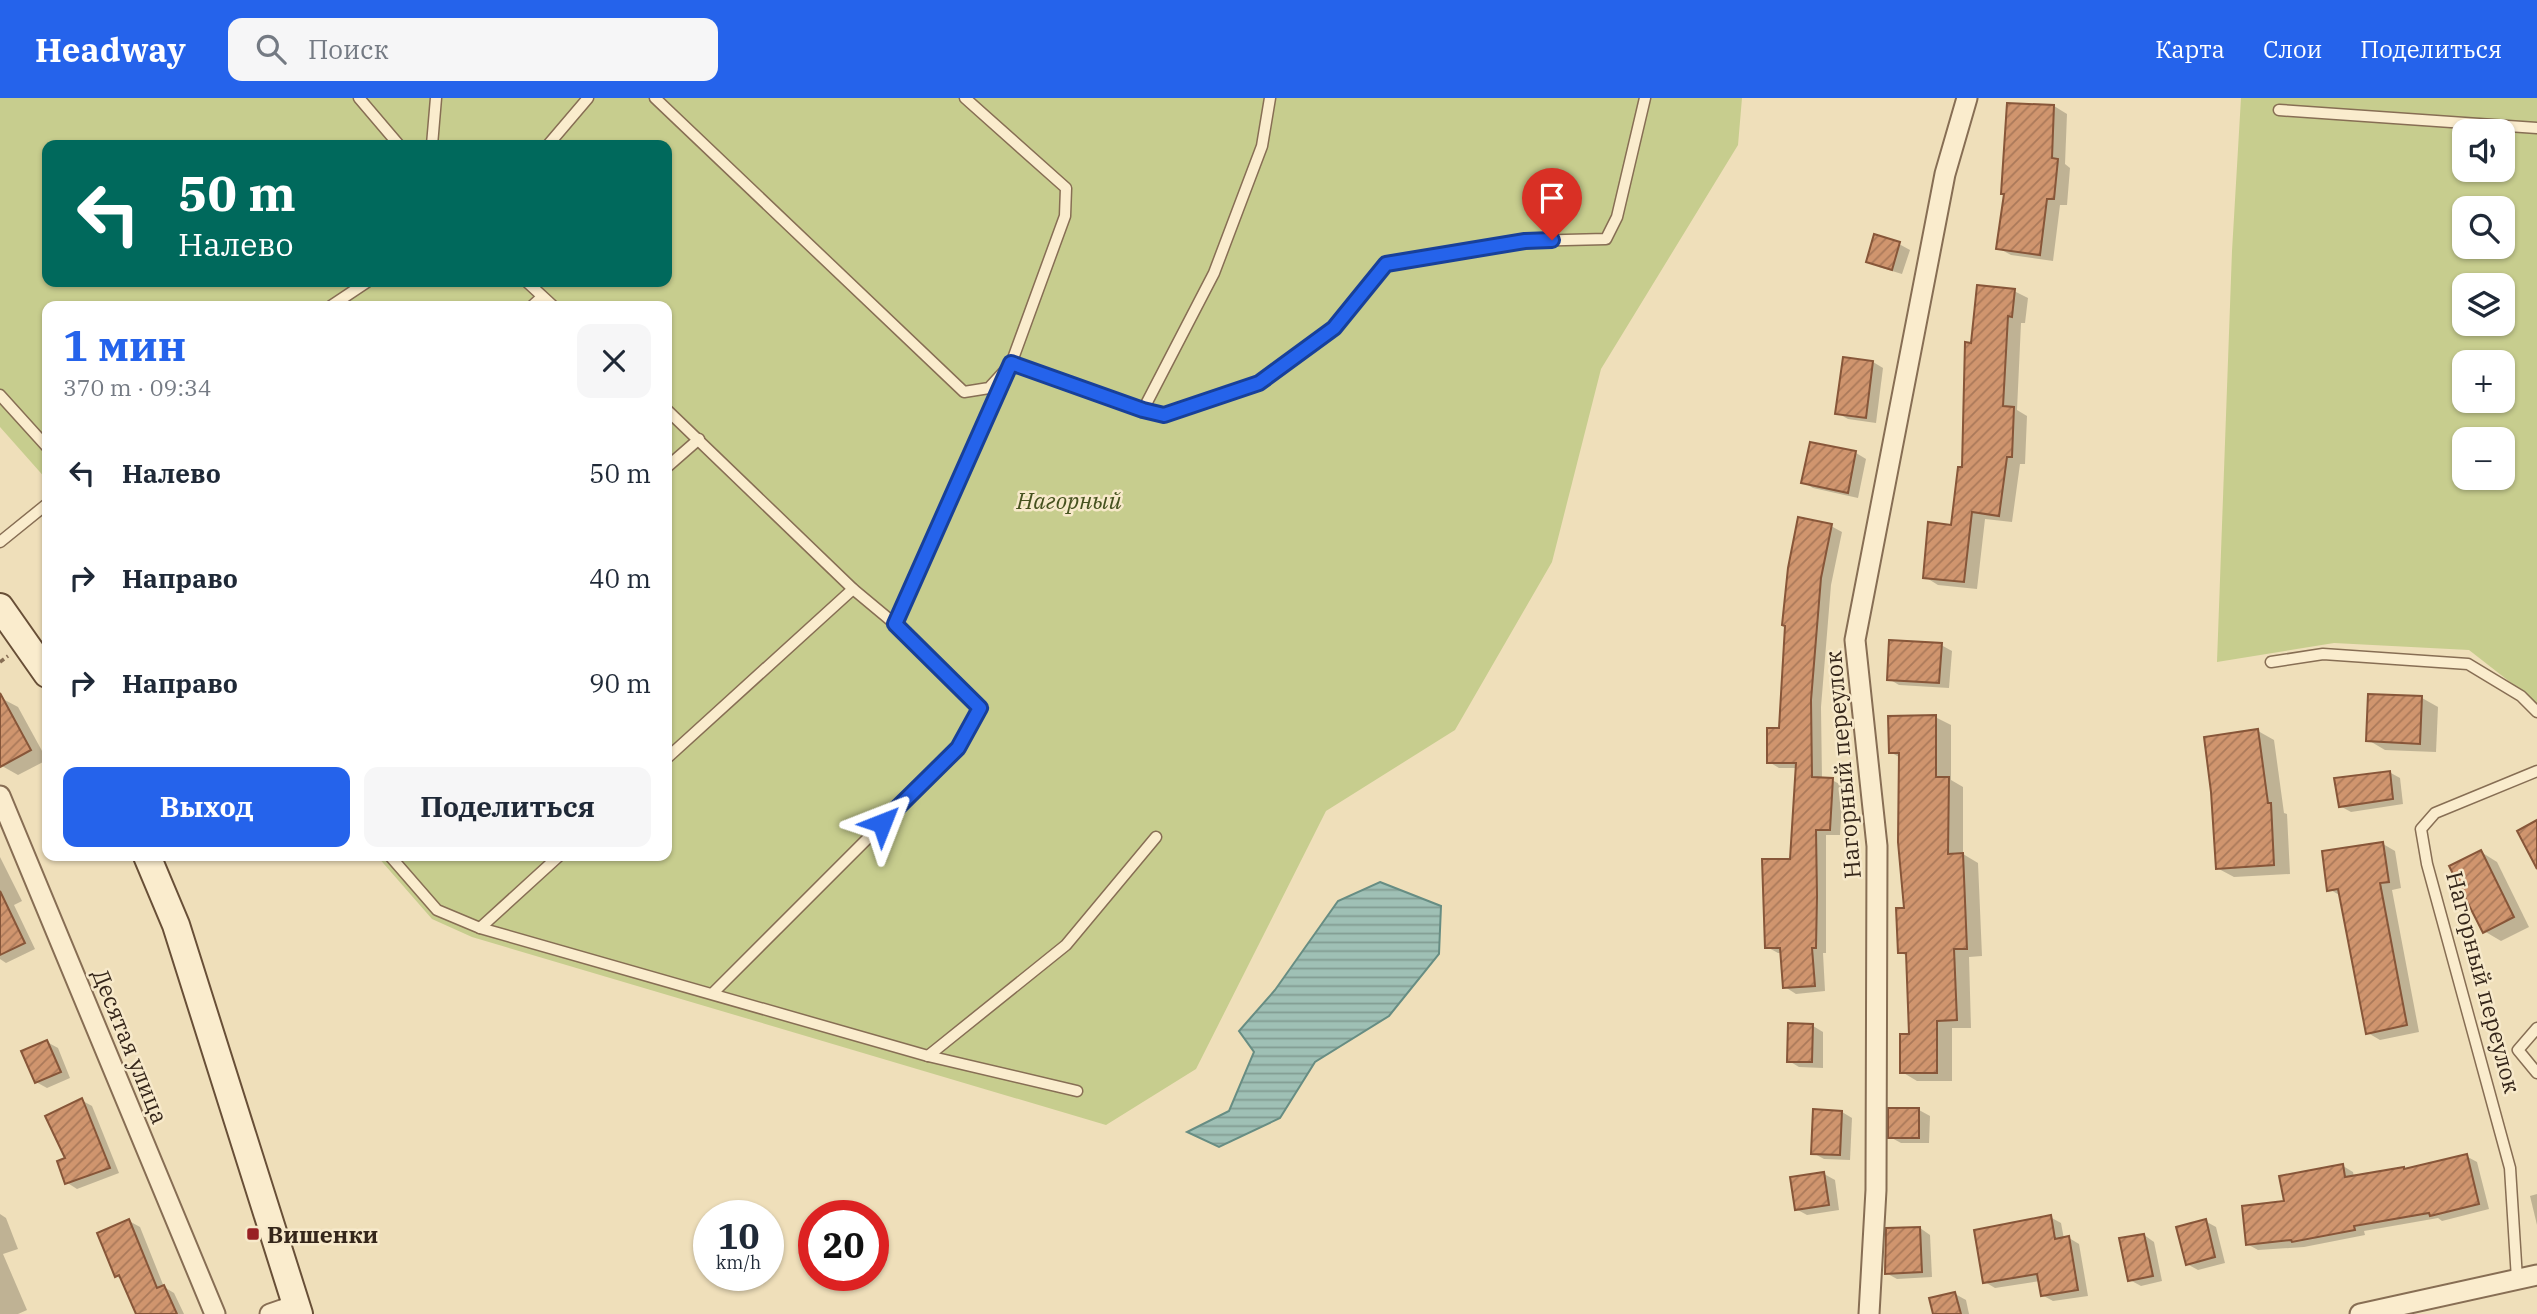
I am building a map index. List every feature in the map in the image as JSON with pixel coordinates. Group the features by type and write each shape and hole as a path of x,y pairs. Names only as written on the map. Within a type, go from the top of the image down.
{"main road":[{"path":"0,607 42,667"},
{"path":"149,861 176,925 297,1309"}],"street":[{"name":"Нагорный переулок","path":"1869,1314 1876,1190 1877,846 1855,640 1945,174 1967,98"},
{"name":"Десятая улица","path":"0,796 215,1314"},
{"path":"2360,1314 2537,1275"},
{"path":"270,1314 297,1309"}],"lane":[{"path":"359,98 395,140"},
{"path":"432,140 436,98"},
{"path":"552,140 587,98"},
{"path":"655,98 964,392 989,388 1011,363"},
{"path":"895,624 1011,363 1065,216 1066,188 965,98"},
{"path":"1143,410 1214,273 1262,146 1270,98"},
{"path":"1011,363 1164,415 1259,383 1334,328 1386,264 1525,241 1606,239 1618,217 1645,98"},
{"path":"2279,110 2537,128"},
{"path":"338,301 360,287"},
{"path":"532,287 548,301"},
{"path":"537,301 542,296"},
{"path":"0,395 42,441"},
{"path":"672,415 853,589 895,624 980,708 958,748 713,993"},
{"path":"672,463 699,439"},
{"path":"0,542 42,508"},
{"path":"672,753 853,589"},
{"path":"2271,662 2323,654 2468,664 2521,696 2537,712"},
{"name":"Нагорный переулок","path":"2517,1279 2510,1168 2427,864 2421,829 2435,813 2537,771"},
{"path":"928,1056 1066,945 1156,837"},
{"path":"394,861 437,911 480,928 928,1056 1077,1091"},
{"path":"480,928 554,861"},
{"path":"2537,1028 2518,1050 2537,1073"}],"green space":[{"name":"Нагорный","path":"0,98 1742,98 1738,145 1601,369 1552,562 1455,730 1326,811 1196,1069 1106,1125 472,937 432,919 381,861 672,861 672,301 42,301 42,474 0,427"},
{"path":"2241,98 2537,98 2537,703 2469,650 2334,643 2217,662 2232,251"}],"water":[{"path":"1380,882 1441,906 1439,954 1389,1016 1315,1062 1280,1118 1219,1147 1187,1132 1229,1111 1254,1052 1239,1031 1275,990 1338,901"}],"building":[{"path":"2007,103 2054,105 2052,158 2058,159 2054,199 2047,199 2040,255 1996,249 2004,194 2001,194"},
{"path":"1874,234 1900,242 1892,270 1866,262"},
{"path":"1977,285 2015,289 2012,317 2008,316 2003,406 2014,407 2012,457 2007,457 1999,516 1972,512 1964,582 1923,578 1928,522 1951,525 1958,467 1962,467 1965,342 1971,343"},
{"path":"1843,357 1873,361 1866,418 1835,414"},
{"path":"1810,442 1856,451 1848,493 1801,483"},
{"path":"1798,517 1832,524 1821,578 1811,700 1812,777 1833,778 1830,830 1816,830 1816,948 1812,948 1815,986 1783,988 1780,948 1765,948 1762,859 1790,859 1796,763 1767,763 1767,728 1779,728 1785,626 1782,625 1788,568"},
{"path":"1889,640 1942,643 1939,683 1887,680"},
{"path":"0,693 31,750 0,767"},
{"path":"2368,694 2422,696 2420,744 2366,741"},
{"path":"1936,715 1936,777 1949,777 1948,854 1963,853 1967,949 1954,949 1957,1020 1937,1021 1937,1073 1900,1073 1900,1034 1909,1034 1906,953 1898,953 1896,908 1904,908 1898,842 1899,753 1889,753 1888,716"},
{"path":"2258,729 2268,803 2271,803 2274,865 2216,869 2204,737"},
{"path":"2390,771 2393,799 2339,807 2334,778"},
{"path":"2537,820 2537,869 2517,831"},
{"path":"2383,842 2389,882 2380,883 2407,1025 2366,1034 2338,889 2327,891 2322,851"},
{"path":"2481,850 2514,917 2483,933 2449,866"},
{"path":"0,891 25,943 0,955"},
{"path":"1788,1023 1813,1024 1812,1062 1787,1062"},
{"path":"47,1040 61,1072 35,1083 21,1051"},
{"path":"82,1098 110,1168 65,1184 57,1161 65,1158 45,1116"},
{"path":"1888,1108 1919,1108 1919,1138 1888,1138"},
{"path":"1813,1109 1842,1111 1840,1155 1811,1154"},
{"path":"2467,1154 2479,1204 2430,1216 2429,1213 2354,1226 2355,1230 2292,1242 2246,1245 2242,1206 2284,1201 2279,1176 2343,1164 2345,1177 2404,1169"},
{"path":"1824,1172 1829,1205 1795,1210 1790,1177"},
{"path":"2051,1215 2055,1239 2069,1236 2078,1290 2041,1296 2037,1274 1983,1283 1974,1230"},
{"path":"129,1219 157,1288 164,1285 177,1314 136,1314 119,1275 115,1277 97,1233"},
{"path":"2206,1219 2215,1257 2186,1265 2176,1227"},
{"path":"1920,1227 1922,1272 1885,1274 1886,1228"},
{"path":"2144,1234 2153,1276 2128,1281 2119,1238"},
{"path":"1955,1292 1961,1314 1933,1314 1929,1298"}],"place":[{"name":"Вишенки","path":"253,1234"}],"route":[{"path":"882,823 958,748 980,708 895,624 1011,363 1164,415 1259,383 1334,328 1386,264 1525,241 1552,240"}]}
